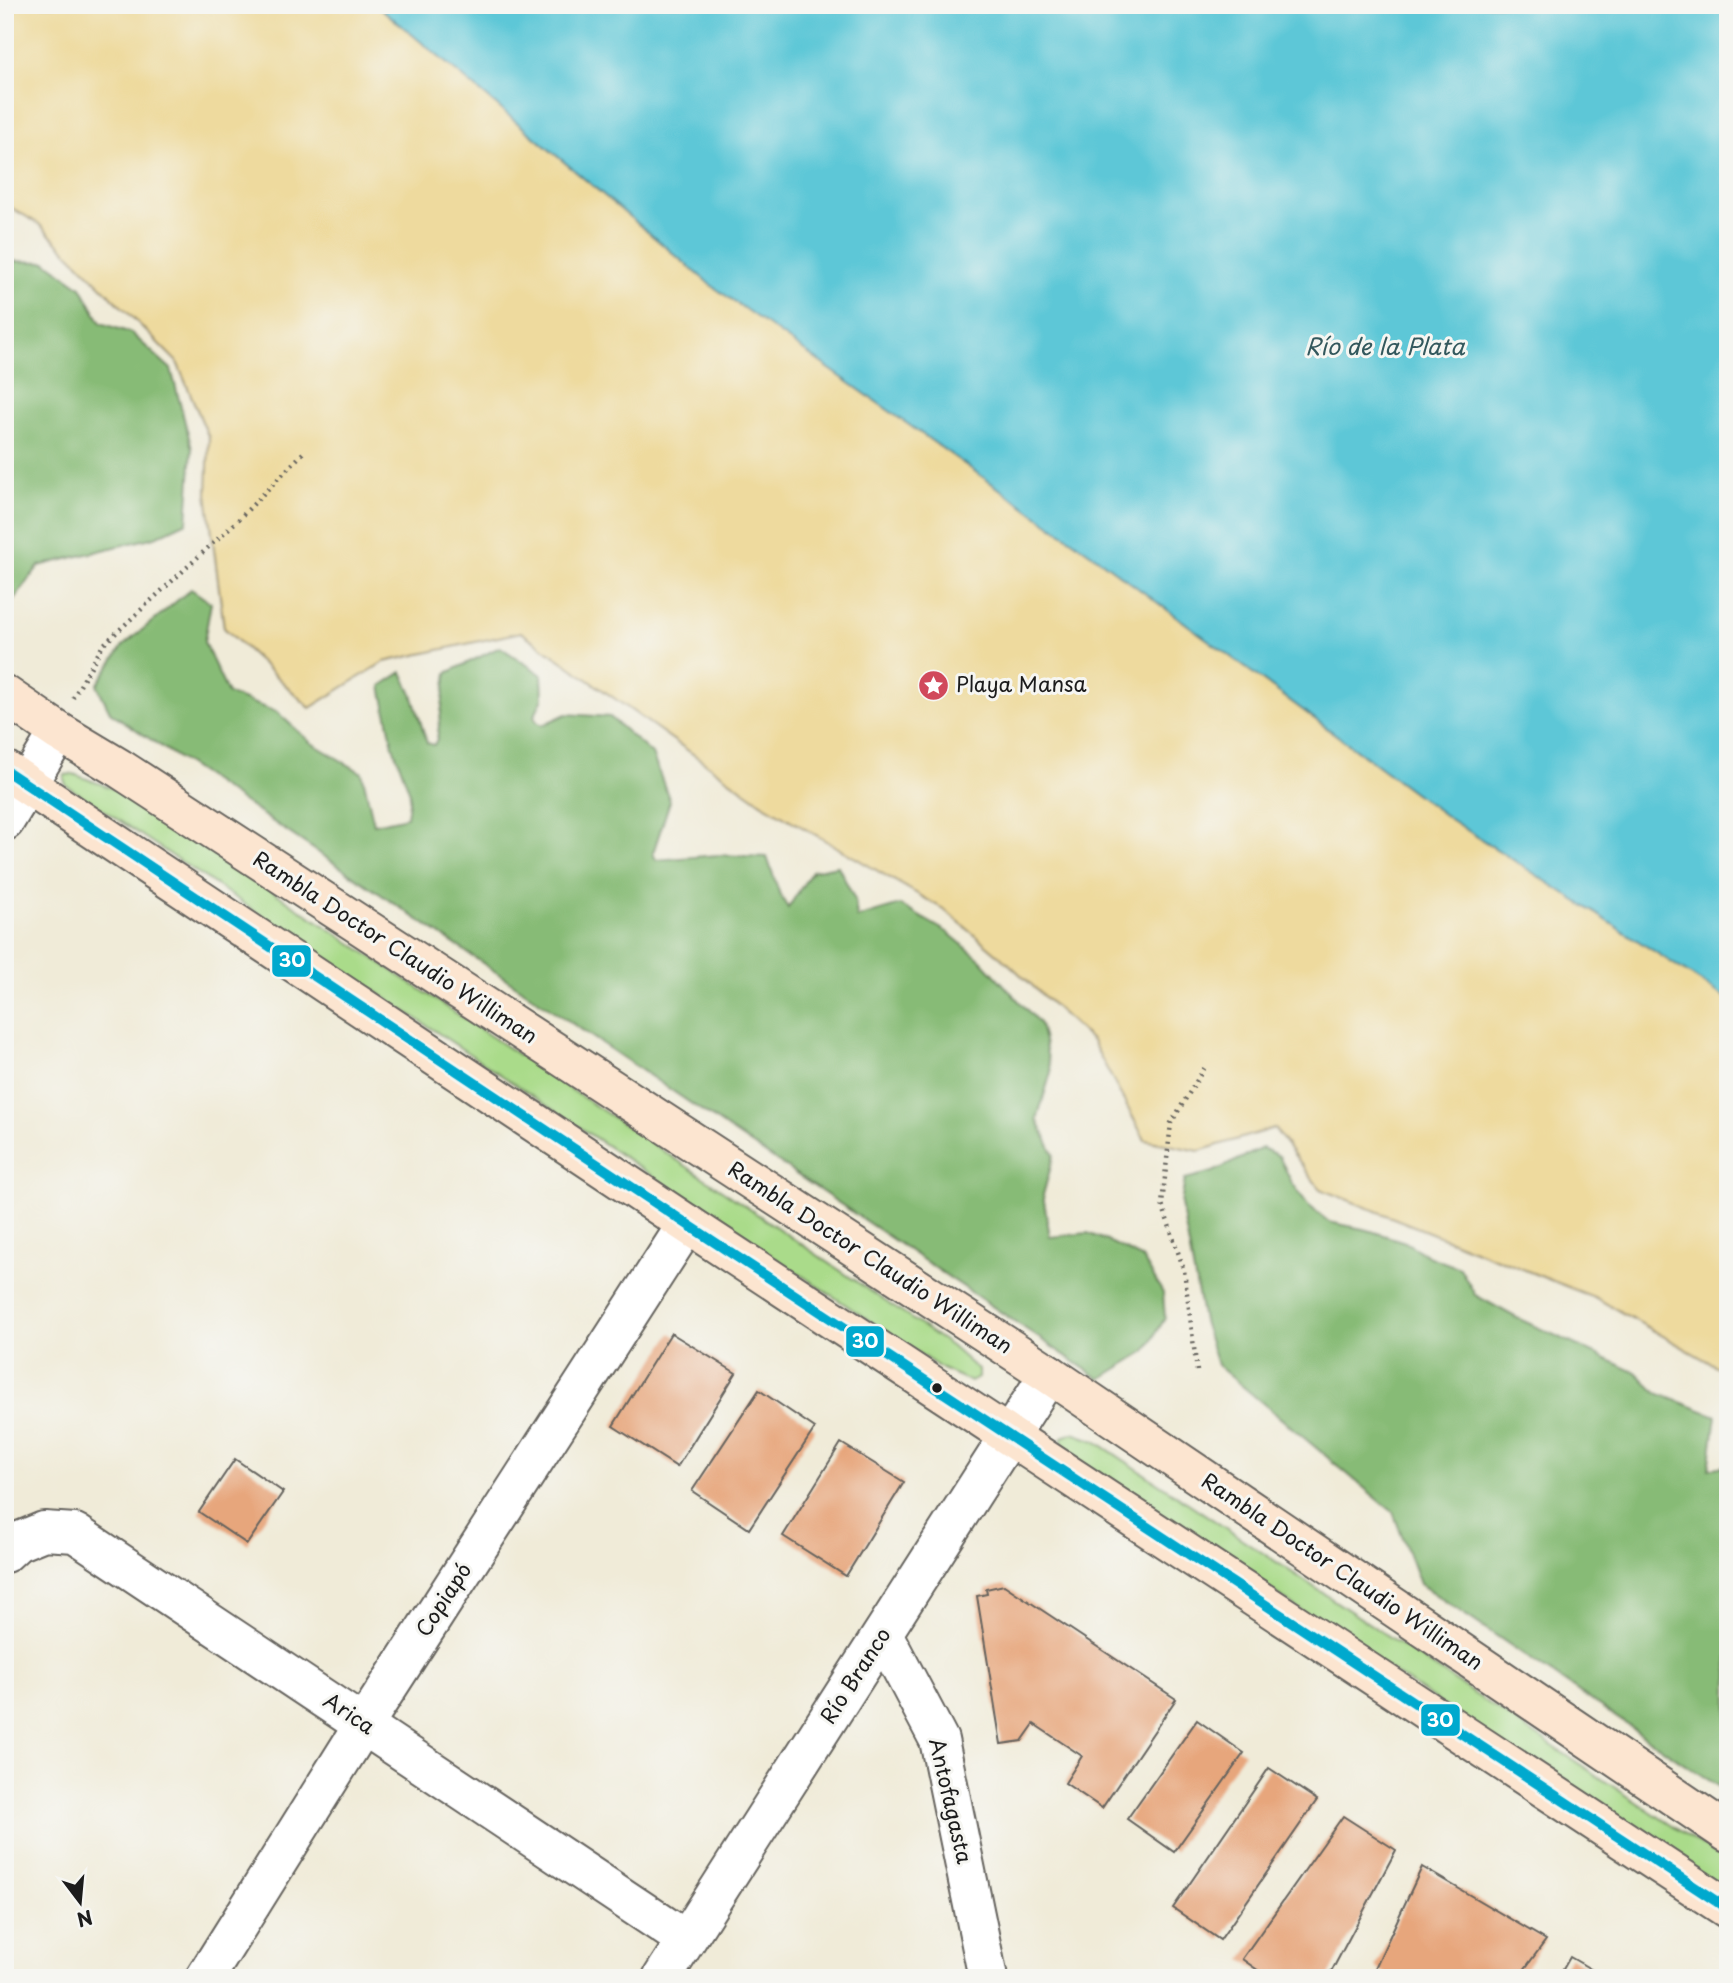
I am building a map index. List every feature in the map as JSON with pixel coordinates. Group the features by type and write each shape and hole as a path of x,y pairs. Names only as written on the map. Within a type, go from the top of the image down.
{"main road":[{"name":"Rambla Doctor Claudio Williman","path":"5,695 1049,1374 1728,1832"},
{"path":"16,778 1009,1437 1728,1909"}],"street":[{"path":"5,821 16,778 59,732"},
{"name":"Copiapó","path":"205,1978 364,1724 687,1224"},
{"name":"Río Branco","path":"662,1978 1049,1374"},
{"name":"Arica","path":"5,1553 17,1542 44,1531 75,1533 686,1940"},
{"name":"Antofagasta","path":"883,1634 939,1740 988,1978"}],"path":[{"path":"59,732 75,694 103,645 238,520 303,453"},
{"path":"1197,1371 1184,1269 1162,1204 1171,1123 1205,1067"}],"green space":[{"path":"5,261 46,262 81,287 101,323 131,333 171,369 192,449 187,522 155,537 39,566 5,611"},
{"path":"191,589 211,603 204,642 228,694 277,712 310,742 362,773 374,824 407,817 410,793 393,746 381,686 402,672 412,694 427,743 434,745 447,673 500,647 542,675 543,698 534,716 537,722 542,725 566,714 610,717 652,754 670,801 653,853 656,860 718,855 767,857 780,895 788,908 812,871 838,866 855,900 857,918 900,905 947,932 981,960 1040,1024 1051,1072 1037,1119 1054,1155 1043,1195 1050,1237 1088,1233 1143,1259 1163,1293 1165,1318 1146,1351 1100,1379 110,712 97,685 123,646"},
{"path":"73,774 125,793 710,1182 951,1346 978,1370 978,1378 971,1382 942,1369 66,785 65,775"},
{"path":"1262,1148 1279,1156 1291,1181 1308,1205 1329,1222 1368,1230 1405,1242 1430,1257 1460,1268 1475,1295 1515,1317 1637,1373 1657,1393 1716,1416 1709,1469 1728,1465 1728,1793 1420,1584 1393,1512 1217,1365 1203,1321 1181,1204 1185,1179 1213,1172"},
{"path":"1073,1433 1095,1441 1728,1863 1728,1896 1082,1464 1062,1444 1063,1437"}],"sand":[{"name":"Playa Mansa","path":"5,5 377,5 711,285 1096,557 1450,819 1728,999 1728,1373 1596,1298 1320,1189 1274,1128 1199,1151 1145,1140 1092,1041 1009,964 945,910 766,806 521,632 384,662 310,708 224,628 207,494 209,438 177,362 39,224 5,204"}],"water":[{"name":"Río de la Plata","path":"377,5 1728,5 1728,999 1450,819 1096,557 711,285"}],"building":[{"path":"671,1333 736,1373 677,1467 613,1426"},
{"path":"759,1390 815,1428 749,1529 692,1491"},
{"path":"841,1443 904,1482 846,1576 783,1536"},
{"path":"235,1459 283,1492 247,1544 199,1512"},
{"path":"1004,1585 1176,1699 1102,1808 1065,1783 1082,1756 1034,1724 1022,1741 1001,1744 977,1596 987,1594 986,1589"},
{"path":"1197,1720 1244,1753 1174,1852 1127,1819"},
{"path":"1269,1768 1317,1800 1220,1940 1173,1908"},
{"path":"1343,1816 1396,1850 1328,1978 1269,1978 1242,1959"},
{"path":"1422,1867 1546,1940 1518,1978 1394,1978 1375,1968"},
{"path":"1570,1957 1606,1978 1558,1978"}],"transit line":[{"name":"30","path":"5,770 687,1224 1728,1909"}],"place":[{"name":"Playa Mansa","path":"933,685"}]}
